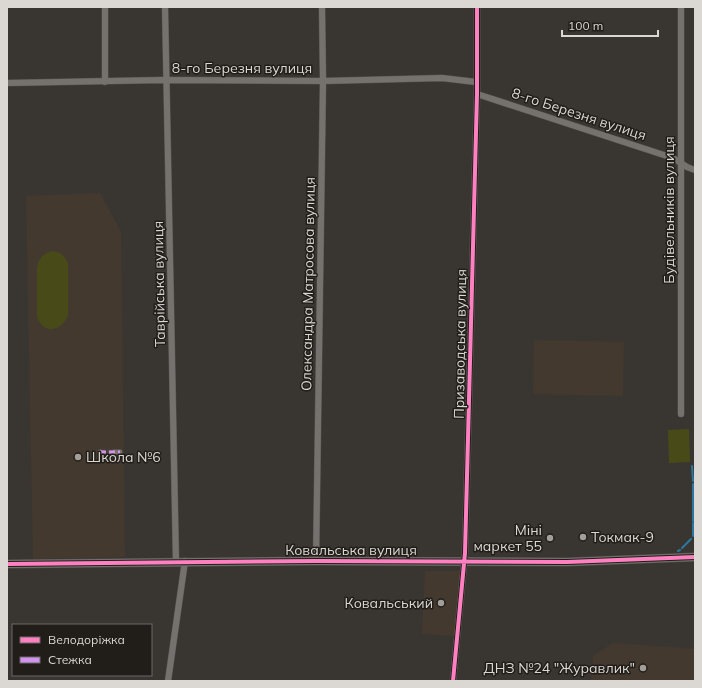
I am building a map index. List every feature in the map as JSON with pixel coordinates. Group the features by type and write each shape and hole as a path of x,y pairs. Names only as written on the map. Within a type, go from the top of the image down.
{"street":[{"path":"105,7 105,82"},
{"name":"Таврійська вулиця","path":"165,7 180,562 168,681"},
{"name":"Олександра Матросова вулиця","path":"316,561 323,81 322,7"},
{"name":"Призаводська вулиця","path":"453,681 465,560 477,94 477,7"},
{"name":"Будівельників вулиця","path":"680,7 681,414"},
{"name":"8-го Березня вулиця","path":"7,83 167,80 323,81 442,78 476,82"},
{"name":"8-го Березня вулиця","path":"477,94 673,158 680,164 695,170"},
{"path":"114,452 120,452"},
{"name":"Ковальська вулиця","path":"7,564 465,560 567,562 695,557"}],"shaded area":[{"name":"Школа №6","path":"100,193 121,232 125,557 33,559 26,196"},
{"path":"534,340 624,342 623,396 533,394"},
{"name":"Ковальський","path":"425,571 461,571 455,636 422,634"},
{"name":"ДНЗ №24 \"Журавлик\"","path":"613,643 695,649 695,681 591,681 593,656"}],"green space":[{"path":"53,251 63,255 68,264 68,315 65,321 57,328 47,329 43,326 37,316 37,268 42,256"},
{"path":"689,429 690,462 669,463 668,430"}],"waterway":[{"path":"692,466 693,481"},
{"path":"693,484 693,521"},
{"path":"693,523 693,536"},
{"path":"682,548 691,539"}],"tunnel":[{"path":"101,452 114,452"}],"marked path":[{"path":"100,452 120,452"}],"cycle path":[{"path":"453,681 465,553 477,94 477,7"},
{"path":"7,564 316,561 567,562 695,557"}],"place":[{"name":"Школа №6","path":"78,457"},
{"name":"Токмак-9","path":"583,537"},
{"name":"Міні маркет 55","path":"550,538"},
{"name":"Ковальський","path":"441,603"},
{"name":"ДНЗ №24 \"Журавлик\"","path":"643,668"}]}
